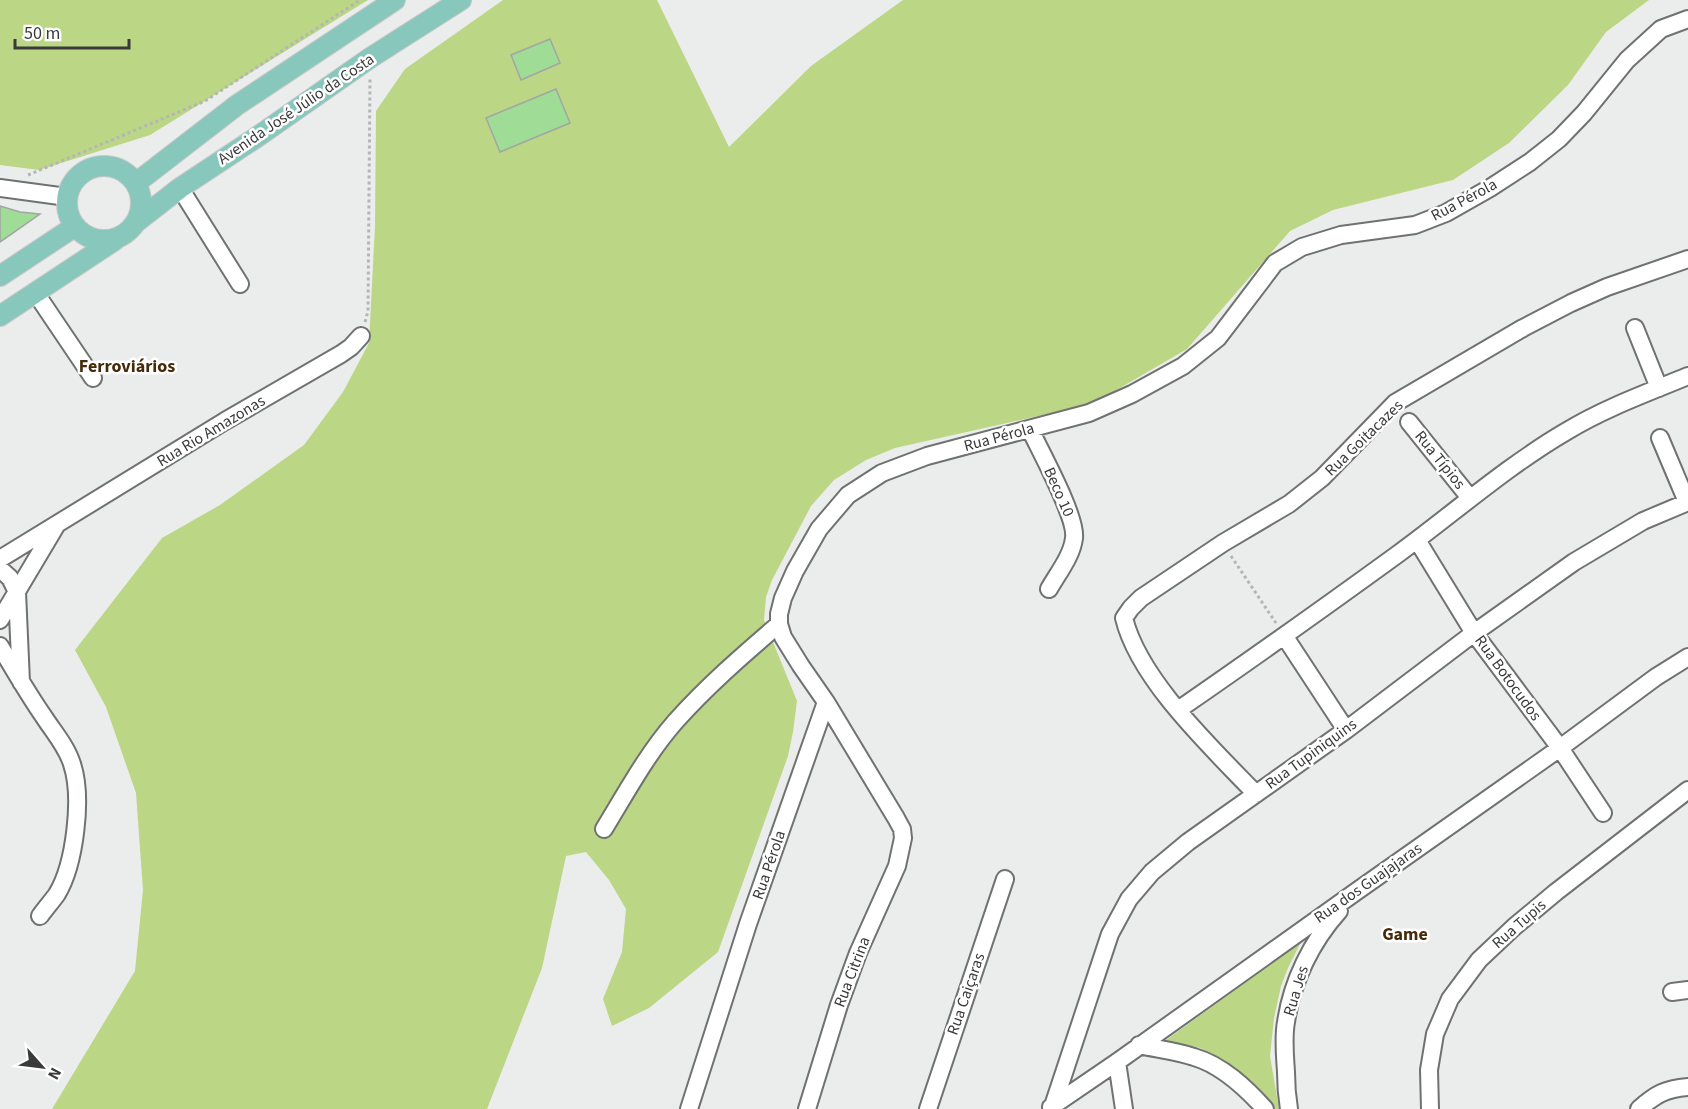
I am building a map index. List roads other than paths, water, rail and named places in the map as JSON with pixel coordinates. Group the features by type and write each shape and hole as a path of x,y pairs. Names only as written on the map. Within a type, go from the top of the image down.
{"main road":[{"name":"Avenida José Júlio da Costa","path":"136,183 237,105 395,0"},
{"name":"Avenida José Júlio da Costa","path":"135,223 180,188 370,58 461,0"},
{"path":"0,316 35,292 120,237 129,231 135,223 140,213 140,192 136,183 125,172 111,166 96,166 82,172 72,183 67,197 67,213 74,227 95,240 120,237"},
{"path":"0,276 74,227"}],"street":[{"name":"Rua Pérola","path":"779,624 783,598 795,571 819,529 848,495 882,473 927,456 1089,412 1132,394 1183,366 1218,338 1275,263 1302,247 1341,235 1414,225 1446,213 1490,188 1530,162 1559,139 1584,113 1627,60 1660,29 1688,19"},
{"path":"0,188 67,197"},
{"path":"180,188 240,284"},
{"name":"Rua Goitacazes","path":"1178,710 1155,680 1132,643 1124,618 1142,598 1223,543 1289,504 1322,478 1395,403 1523,328 1571,303 1607,287 1688,259"},
{"path":"35,292 93,378"},
{"path":"1635,328 1659,388"},
{"name":"Rua Rio Amazonas","path":"0,559 225,421 340,354 351,347 361,336"},
{"path":"1256,794 1178,710 1285,637 1470,498 1567,431 1612,408 1688,376"},
{"name":"Rua Típios","path":"1409,422 1470,498"},
{"name":"Beco 10","path":"1030,429 1068,509 1075,537 1049,589"},
{"path":"1660,438 1687,502"},
{"name":"Rua Tupiniquins","path":"1051,1108 1110,934 1129,899 1152,872 1188,842 1346,730 1474,633 1574,562 1643,521 1687,502"},
{"name":"Rua Rio Amazonas","path":"0,620 58,523"},
{"name":"Rua Botocudos","path":"1417,540 1474,633 1560,748 1603,813"},
{"path":"0,569 10,578 17,592 21,683"},
{"path":"604,829 653,750 675,722 707,689 779,624 790,650 826,702"},
{"path":"1285,637 1346,730"},
{"path":"0,646 21,683 62,744 72,763 77,788 76,825 70,861 57,893 40,916"},
{"name":"Rua dos Guajajaras","path":"1051,1108 1560,748 1656,677 1688,657"},
{"name":"Rua Pérola","path":"689,1109 748,924 826,702"},
{"name":"Rua Citrina","path":"807,1109 839,1005 858,953 897,866 903,838 902,829 896,818 826,702"},
{"name":"Rua Tupis","path":"1430,1109 1429,1070 1435,1034 1450,999 1479,960 1556,892 1688,790"},
{"name":"Rua Caiçaras","path":"927,1109 1005,879"},
{"name":"Rua Jes","path":"1289,1109 1285,1057 1286,1022 1293,992 1306,957 1330,920 1356,891"},
{"path":"1139,1046 1197,1058 1226,1072 1265,1109"},
{"path":"1117,1062 1124,1109"},
{"path":"1639,1109 1651,1098 1670,1088 1688,1086"}],"district":[{"name":"Ferroviários","path":"127,366"},
{"name":"Game","path":"1405,934"}]}
